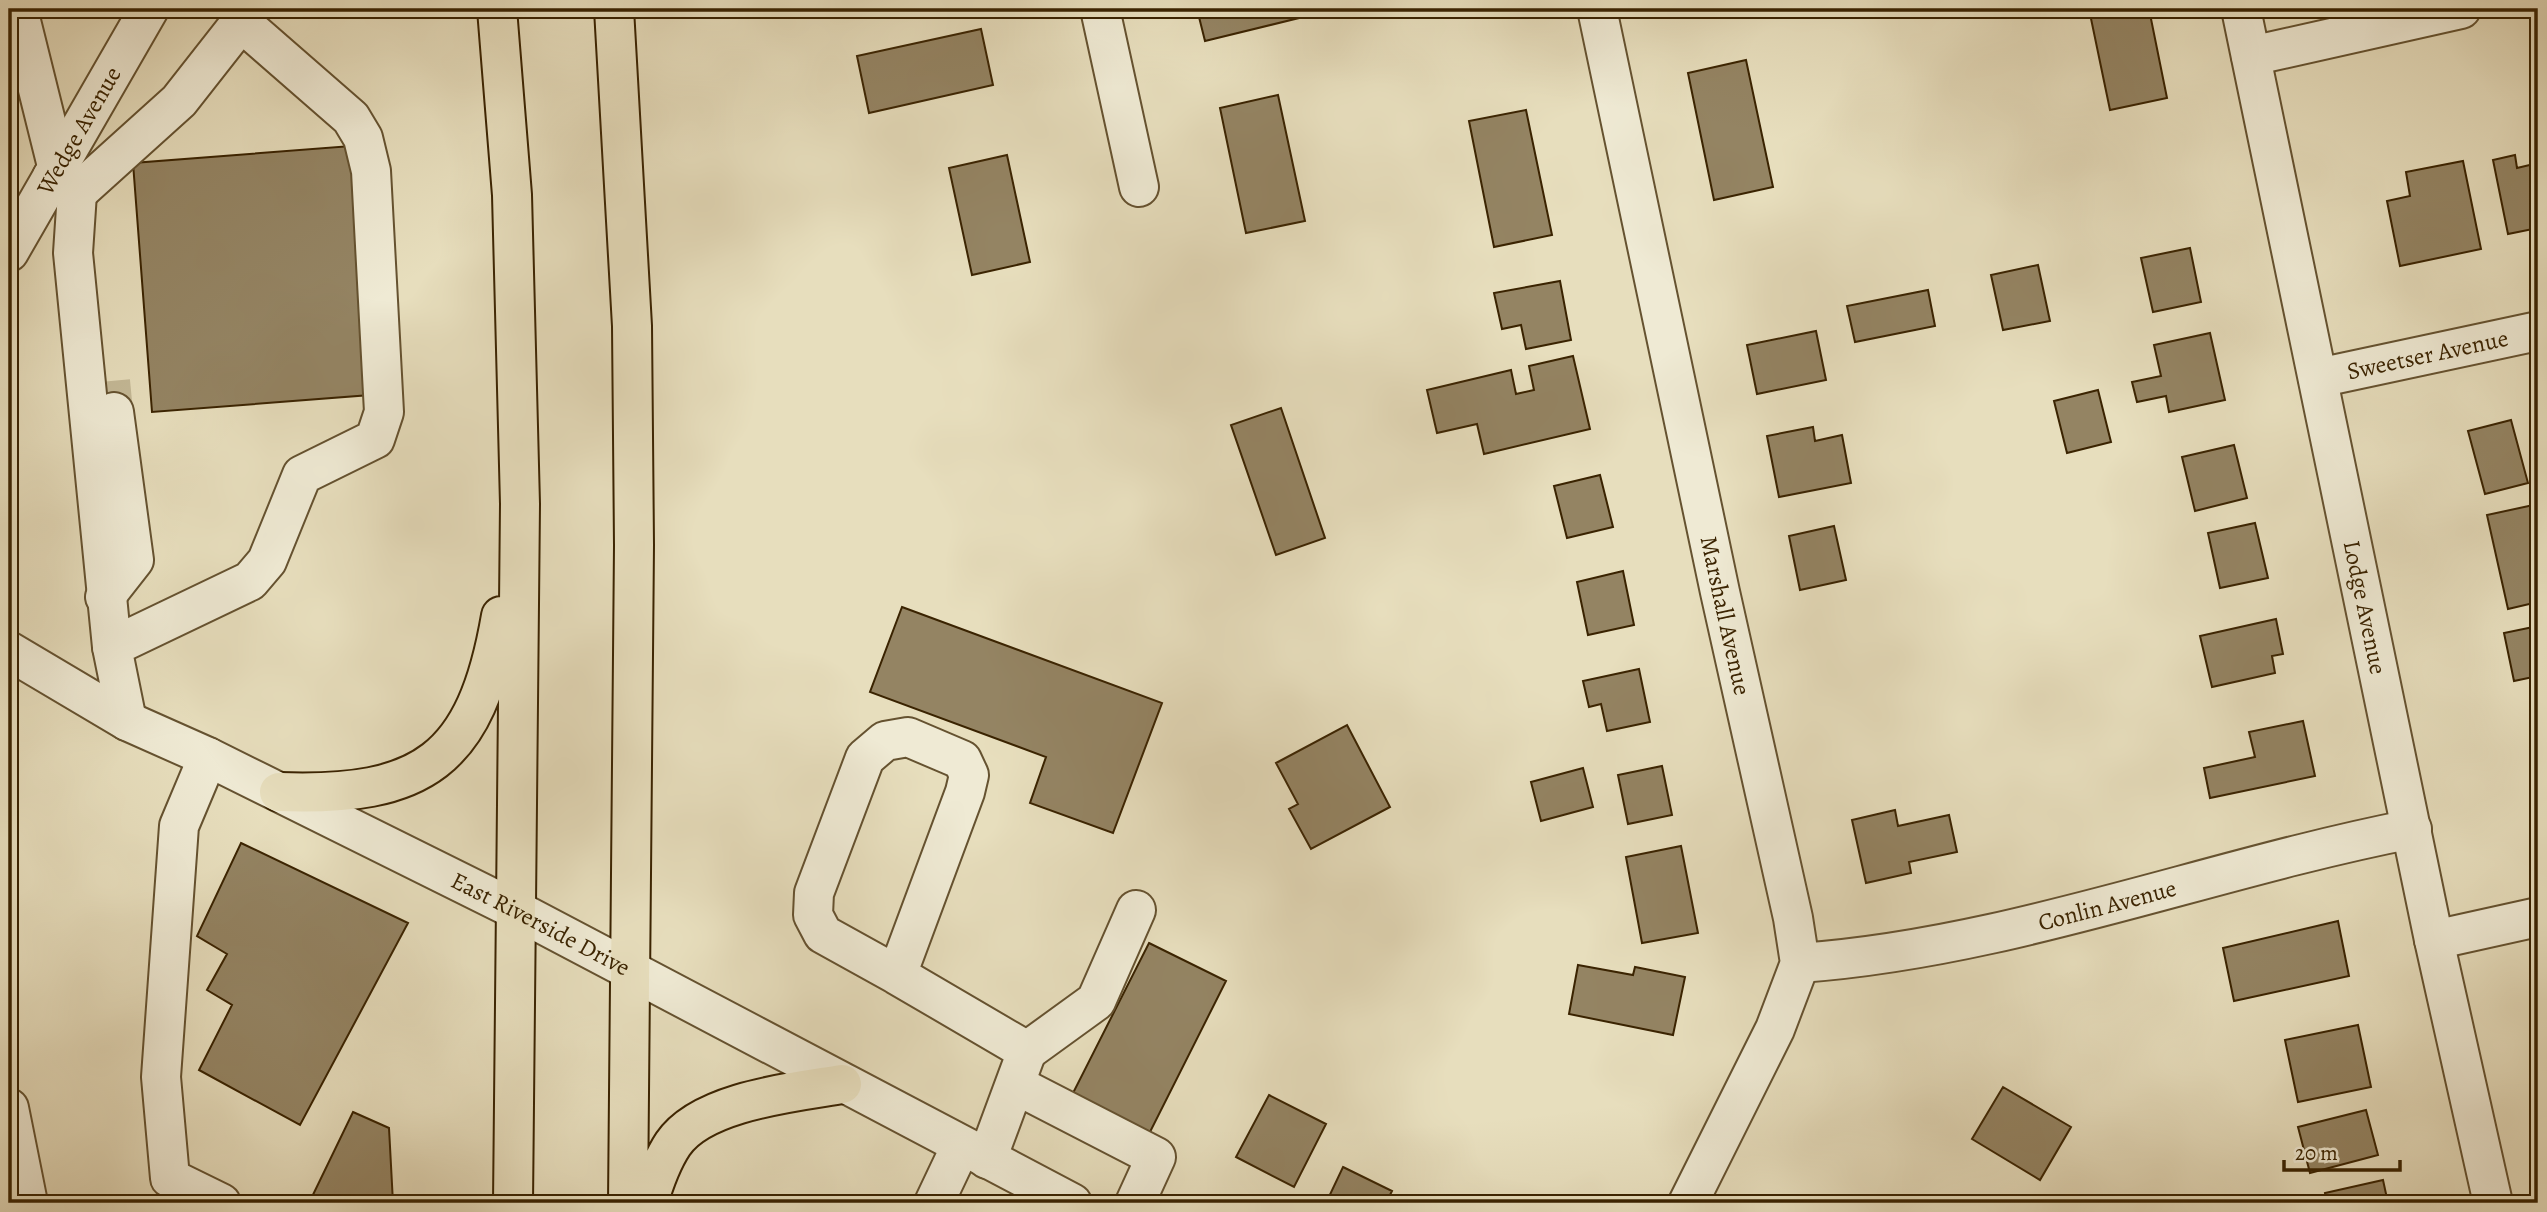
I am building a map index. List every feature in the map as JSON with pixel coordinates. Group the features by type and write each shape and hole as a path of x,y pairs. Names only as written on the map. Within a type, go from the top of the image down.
{"highway":[{"path":"497,9 512,195 520,504 513,1203"},
{"path":"614,9 632,326 635,545 628,1203"},
{"path":"279,792 350,792 385,785 428,765 467,726 492,666 520,504"},
{"path":"648,1203 659,1169 674,1142 688,1127 736,1105 842,1084"}],"street":[{"path":"18,9 62,179 73,253 105,597 127,721"},
{"name":"Wedge Avenue","path":"9,251 62,179 149,9"},
{"path":"1100,9 1139,187"},
{"name":"Marshall Avenue","path":"1597,9 1720,592 1793,918 1800,963 1775,1029 1688,1203"},
{"name":"Lodge Avenue","path":"2241,9 2434,940 2493,1203"},
{"path":"2251,56 2353,21 2461,9"},
{"path":"62,179 179,101 245,15 351,118 363,138 371,171 384,412 375,439 302,475 267,561 250,582 112,647"},
{"path":"73,253 98,287 134,561 105,597"},
{"name":"Sweetser Avenue","path":"2318,377 2538,331"},
{"name":"East Riverside Drive","path":"9,651 127,721 208,757 631,968 842,1084 1072,1203"},
{"path":"897,975 969,775 962,760 908,737 885,741 865,758 814,893 813,915 824,934 897,975 1022,1068 1156,1157 1135,1203"},
{"path":"208,757 178,826 161,1077 170,1178 221,1203"},
{"name":"Conlin Avenue","path":"1800,963 1846,960 2044,922 2412,829"},
{"path":"934,1203 974,1153 1022,1068 1096,1001 1136,910"},
{"path":"2434,940 2538,917"},
{"path":"9,1108 28,1203"}],"building":[{"path":"1197,9 1332,9 1332,10 1205,41"},
{"path":"2089,9 2149,9 2167,98 2110,110"},
{"path":"981,29 993,85 869,113 857,56"},
{"path":"1746,60 1773,187 1714,200 1688,73"},
{"path":"1278,95 1305,221 1246,233 1220,108"},
{"path":"1526,110 1552,235 1494,247 1469,121"},
{"path":"351,146 370,395 152,412 133,163"},
{"path":"1007,155 1030,262 972,275 949,168"},
{"path":"2515,155 2517,168 2538,163 2538,228 2508,234 2493,160"},
{"path":"2463,161 2481,249 2400,266 2387,201 2410,196 2406,172"},
{"path":"2190,248 2201,302 2153,312 2141,258"},
{"path":"2038,265 2050,321 2003,330 1991,275"},
{"path":"1560,281 1571,340 1526,349 1521,325 1502,329 1494,293"},
{"path":"1928,290 1935,326 1855,342 1847,306"},
{"path":"1816,331 1826,380 1757,394 1747,345"},
{"path":"2210,333 2225,400 2169,412 2166,396 2137,402 2132,382 2161,376 2154,345"},
{"path":"1573,356 1590,429 1484,454 1477,424 1437,433 1427,390 1511,370 1516,394 1534,390 1529,366"},
{"path":"2098,390 2111,442 2067,453 2054,401"},
{"path":"1281,408 1325,538 1276,555 1231,425"},
{"path":"2511,420 2528,483 2485,494 2468,431"},
{"path":"1813,427 1815,441 1842,435 1851,483 1779,497 1767,436"},
{"path":"2234,445 2247,498 2195,511 2182,457"},
{"path":"1600,475 1613,527 1567,538 1554,486"},
{"path":"2538,504 2538,602 2508,609 2487,515"},
{"path":"2255,523 2268,578 2220,588 2208,533"},
{"path":"1834,526 1846,580 1800,590 1789,536"},
{"path":"1623,571 1634,625 1588,635 1577,582"},
{"path":"902,607 1162,703 1113,833 1030,803 1046,757 870,692"},
{"path":"2276,619 2283,654 2272,656 2275,673 2212,687 2200,636"},
{"path":"2538,626 2538,676 2514,681 2504,633"},
{"path":"1639,669 1650,722 1607,731 1601,704 1589,707 1583,681"},
{"path":"2303,721 2315,776 2210,798 2204,768 2255,757 2249,732"},
{"path":"1347,725 1390,807 1311,849 1289,809 1298,804 1276,763"},
{"path":"1662,766 1672,815 1628,824 1618,775"},
{"path":"1583,768 1593,807 1541,821 1531,782"},
{"path":"1895,810 1898,826 1949,815 1957,852 1909,862 1911,873 1866,883 1852,820"},
{"path":"241,843 408,923 300,1125 199,1070 232,1005 207,990 227,954 197,936"},
{"path":"1681,846 1698,933 1642,943 1626,857"},
{"path":"2338,921 2349,976 2234,1001 2223,948"},
{"path":"1149,943 1226,981 1149,1134 1072,1095"},
{"path":"1578,965 1633,975 1635,967 1685,977 1673,1035 1569,1014"},
{"path":"2358,1025 2371,1087 2298,1102 2285,1040"},
{"path":"2003,1087 2071,1127 2040,1180 1972,1139"},
{"path":"1269,1095 1326,1124 1294,1187 1236,1157"},
{"path":"2366,1110 2378,1155 2310,1173 2298,1127"},
{"path":"353,1112 389,1128 393,1203 309,1203"},
{"path":"1343,1167 1392,1191 1386,1203 1326,1203"},
{"path":"2383,1180 2388,1203 2327,1203 2325,1193"}],"tunnel":[{"path":"111,381 114,412"}]}
